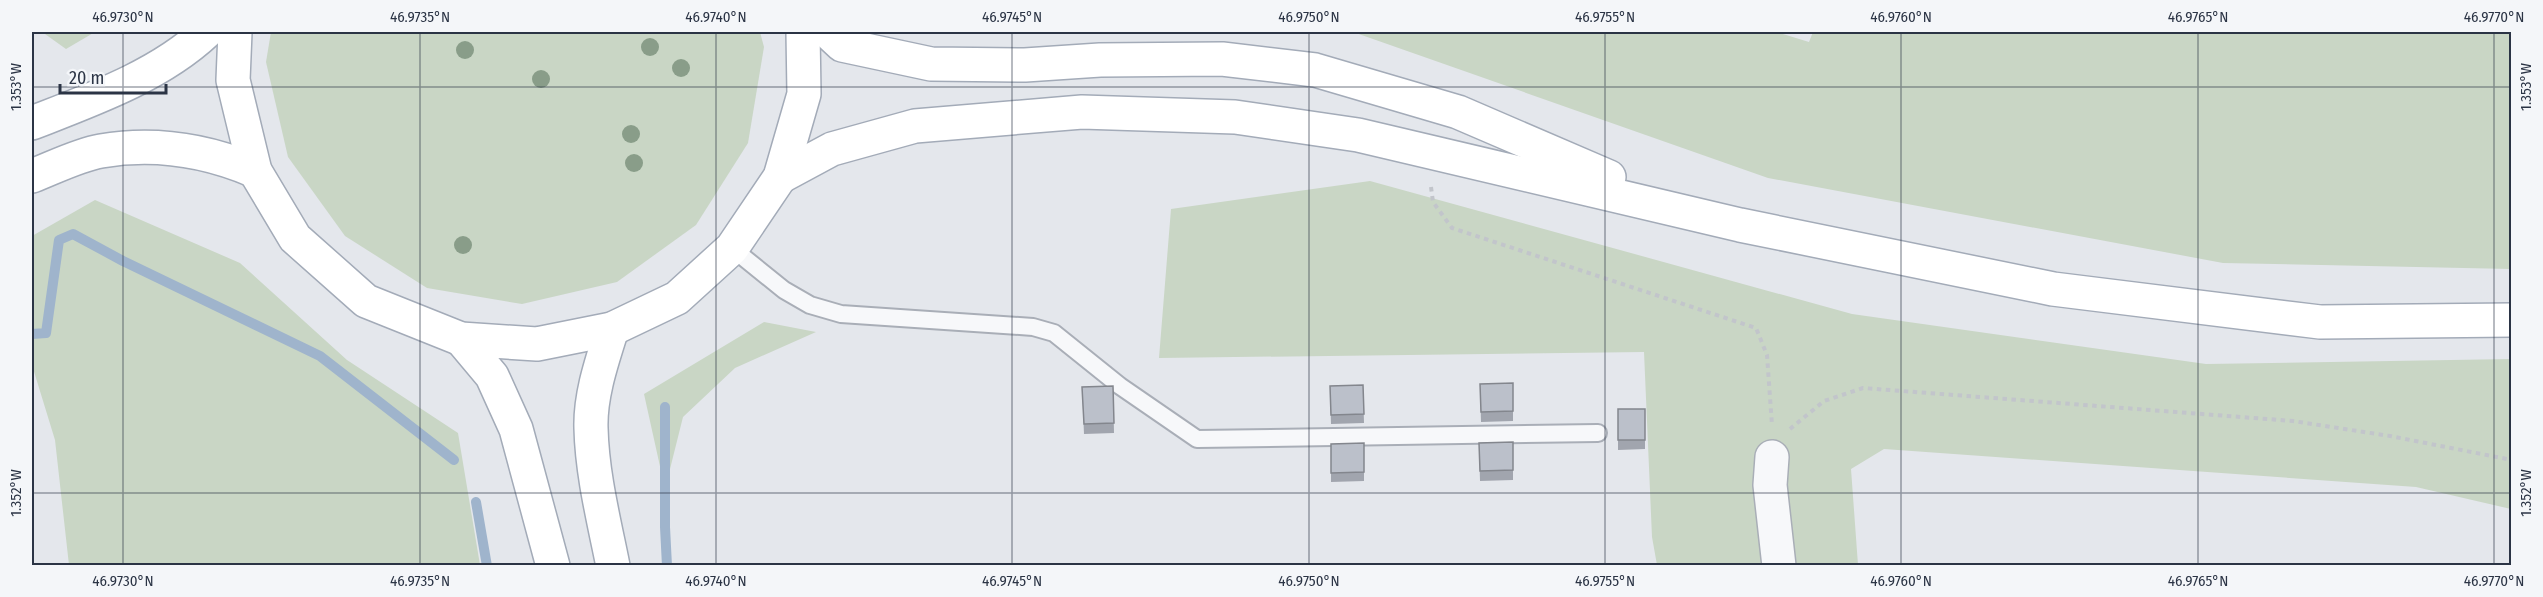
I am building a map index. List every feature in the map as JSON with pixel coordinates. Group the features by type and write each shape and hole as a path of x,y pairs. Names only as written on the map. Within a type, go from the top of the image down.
{"main road":[{"path":"32,123 142,75 206,32"},
{"path":"235,32 232,80 255,171 295,238 366,301 461,339 537,344 612,329 677,298 732,248 780,177 804,94 803,32"},
{"path":"828,32 842,45 931,64 1026,65 1100,60 1222,59 1315,70 1458,112 1587,169 1740,225"},
{"path":"780,177 832,149 915,126 1082,112 1235,117 1358,135 1740,225 2053,289 2320,322 2511,320"},
{"path":"32,176 100,151 157,146 219,156 255,171"},
{"path":"612,329 598,373 591,428 601,504 613,566"},
{"path":"461,339 492,376 516,429 553,566"}],"street":[{"path":"1772,457 1770,485 1779,566"}],"lane":[{"path":"732,248 784,290 810,305 841,314 1033,327 1054,333 1120,386 1197,439 1598,433"}],"path":[{"path":"1427,151 1433,202 1452,228 1756,328 1767,355 1772,413 1772,457"},
{"path":"1772,457 1791,427 1824,401 1863,388 2293,421 2390,436 2511,460"}],"green space":[{"path":"49,32 95,32 66,49 45,34"},
{"path":"271,32 760,32 764,47 748,143 696,225 617,282 522,304 427,288 345,236 288,157 266,62"},
{"path":"1353,32 1776,32 1809,42 1813,32 2511,32 2511,269 2223,263 1768,178"},
{"path":"1370,181 1852,314 2206,364 2511,359 2511,509 2416,487 1884,449 1851,469 1858,565 1657,565 1652,537 1644,352 1159,358 1171,209"},
{"path":"95,200 240,263 347,360 458,433 480,565 69,565 55,440 32,365 32,236"},
{"path":"764,322 816,332 735,368 683,417 665,489 644,394"}],"building":[{"path":"1513,383 1513,411 1481,412 1480,384"},
{"path":"1363,385 1364,414 1331,415 1330,386"},
{"path":"1113,386 1114,423 1084,424 1082,387"},
{"path":"1618,409 1645,409 1645,440 1618,440"},
{"path":"1513,442 1513,470 1480,471 1479,443"},
{"path":"1364,443 1364,472 1331,473 1331,444"}],"waterway":[{"path":"32,334 46,333 59,240 73,234 123,261 320,356 454,460"},
{"path":"665,407 667,566"},
{"path":"476,502 487,566"}]}
